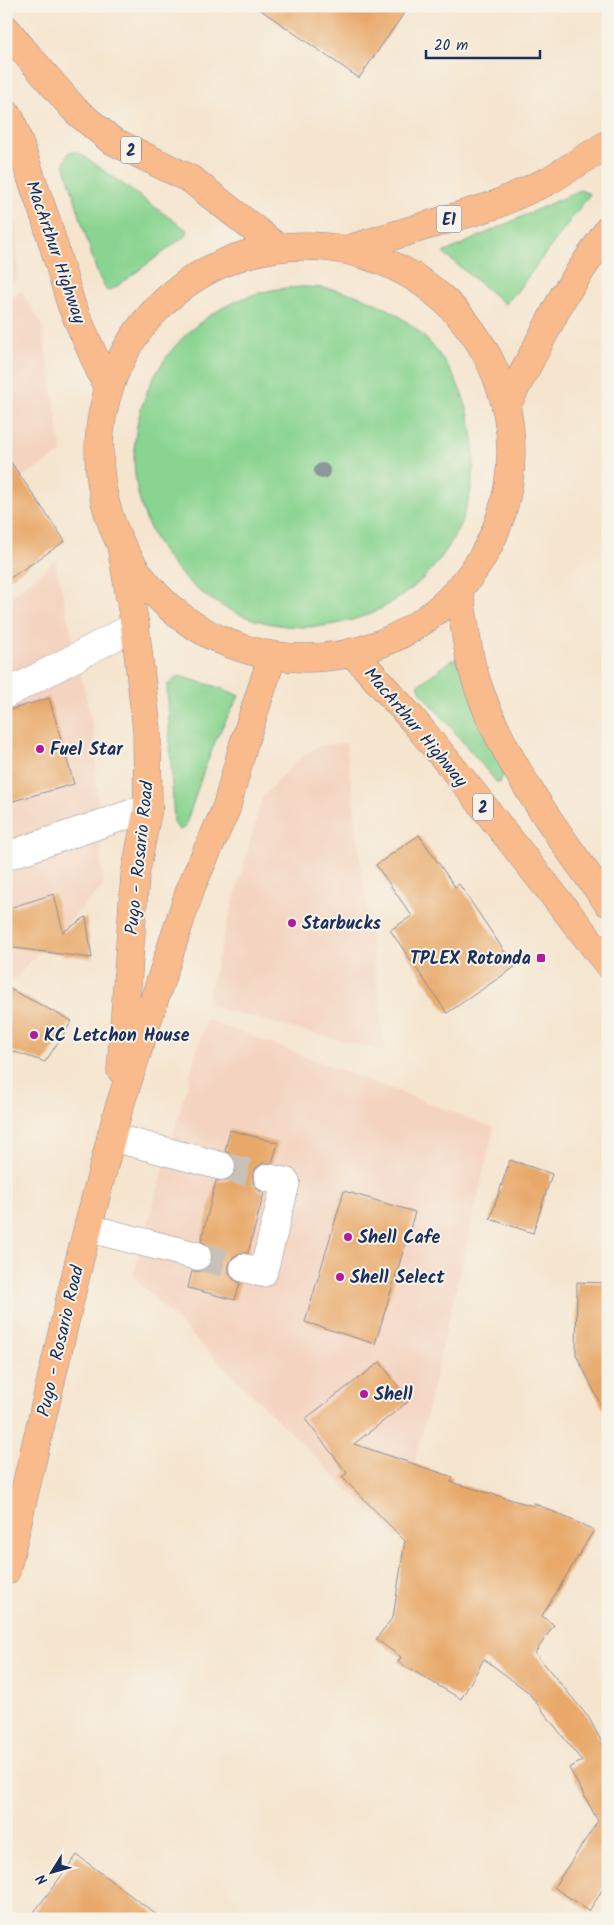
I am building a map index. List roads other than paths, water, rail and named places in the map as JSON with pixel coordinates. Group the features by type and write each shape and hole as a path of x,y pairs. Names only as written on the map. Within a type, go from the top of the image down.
{"main road":[{"name":"2","path":"6,28 75,110 111,140 192,180 276,247"},
{"name":"MacArthur Highway","path":"6,113 11,120 46,220 71,304 108,389"},
{"name":"E1","path":"346,250 495,205 548,181 608,144"},
{"path":"506,406 564,295 608,230"},
{"path":"315,246 346,250 383,261 408,274 441,297 463,320 486,354 506,406 511,471 497,532 459,592 407,634 354,654 314,660 272,657 219,641 180,617 146,585 121,545 100,482 100,426 108,389 139,328 184,284 217,265 276,247 315,246"},
{"name":"Pugo - Rosario Road","path":"115,1124 135,875 148,808 147,730 135,626 121,545"},
{"path":"459,592 472,666 490,716 550,824 608,903"},
{"name":"MacArthur Highway","path":"354,654 413,720 465,783 608,964"},
{"name":"Pugo - Rosario Road","path":"6,1571 88,1228 115,1124 191,887 226,809 244,743 272,657"}],"lane":[{"path":"6,694 135,626"},
{"path":"6,856 148,808"},
{"path":"115,1124 220,1166"},
{"path":"244,1268 263,1274 286,1182 268,1178"},
{"path":"88,1228 196,1256"}],"tunnel":[{"path":"221,1166 268,1178"},
{"path":"197,1256 244,1268"}],"place":[{"name":"Fuel Star","path":"40,749"},
{"name":"Starbucks","path":"292,923"},
{"name":"TPLEX Rotonda","path":"541,958"},
{"name":"KC Letchon House","path":"34,1035"},
{"name":"Shell Cafe","path":"348,1237"},
{"name":"Shell Select","path":"340,1277"},
{"name":"Shell","path":"364,1394"}]}
